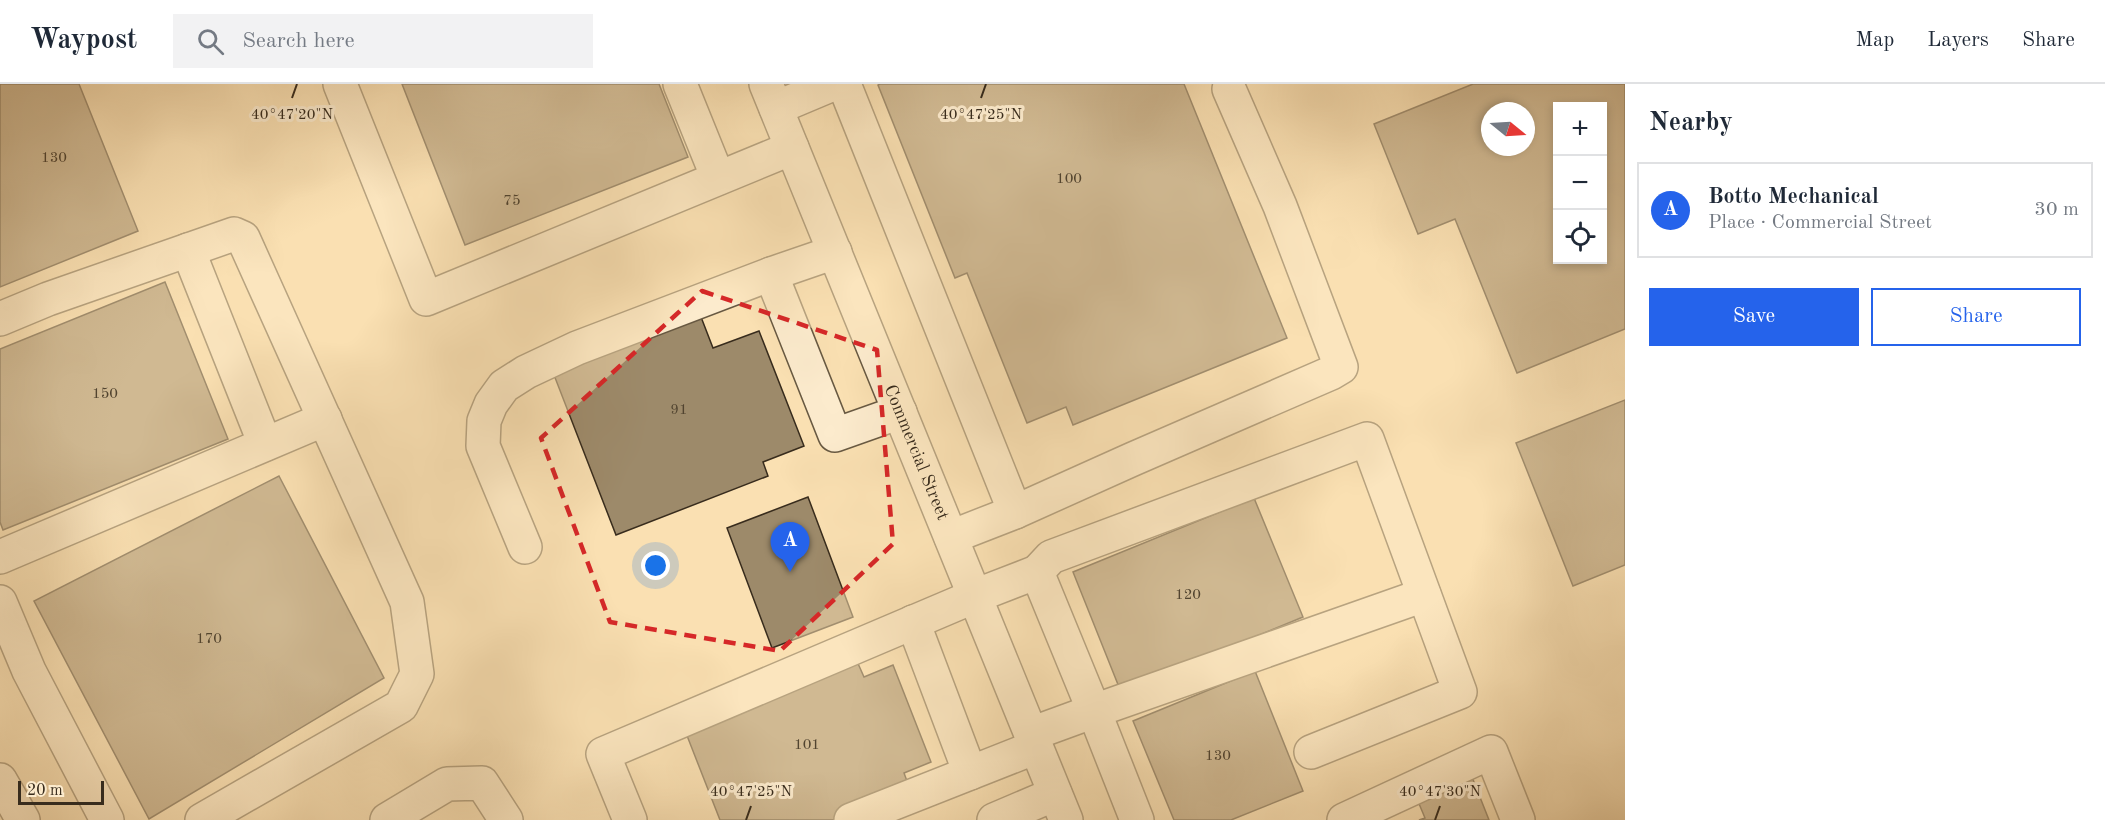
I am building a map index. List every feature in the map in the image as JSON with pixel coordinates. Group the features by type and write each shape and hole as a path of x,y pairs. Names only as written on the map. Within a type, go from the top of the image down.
{"street":[{"path":"340,84 426,299 792,148"},
{"path":"680,84 718,178"},
{"path":"771,96 833,84"},
{"path":"844,84 1015,512"},
{"path":"951,537 1015,512 1331,374 1341,367 1280,206 1229,89"},
{"name":"Commercial Street","path":"771,96 1061,807"},
{"path":"0,319 48,299 234,234 243,238 407,602 417,674 401,706 202,820"},
{"path":"188,250 265,444"},
{"path":"525,547 483,446 484,421 491,404 504,386 526,372 576,348 835,252"},
{"path":"771,274 835,435 900,412"},
{"path":"0,557 325,419"},
{"path":"630,820 603,754 975,596 1038,572 1051,557 1366,440 1460,692 1311,752"},
{"path":"1038,572 1137,820"},
{"path":"851,820 970,773 1094,711 1424,594"},
{"path":"0,602 29,671 107,820"},
{"path":"913,622 970,773"},
{"path":"1344,820 1491,752 1518,820"},
{"path":"0,780 22,820"},
{"path":"387,820 447,784 482,783 506,820"},
{"path":"994,820 1061,807"}],"highlighted area":[{"path":"702,291 877,350 893,544 780,651 610,622 541,438"}],"building":[{"path":"0,84 79,84 138,231 0,287"},
{"path":"402,84 659,84 688,157 465,245"},
{"path":"1184,84 1287,338 1073,425 1066,407 1027,423 967,273 955,278 878,85"},
{"path":"1473,84 1625,84 1625,329 1517,373 1455,219 1418,234 1374,124"},
{"path":"165,282 228,439 3,530 0,522 0,349"},
{"path":"701,317 713,348 759,331 804,446 763,462 768,476 616,535 554,375"},
{"path":"1625,400 1625,565 1573,586 1516,443"},
{"path":"279,476 384,678 149,819 34,601"},
{"path":"808,497 853,617 772,648 727,528"},
{"path":"1254,498 1303,617 1121,692 1073,572"},
{"path":"856,659 864,677 893,665 931,762 904,773 911,792 841,820 720,820 684,728"},
{"path":"1255,671 1303,791 1231,820 1174,820 1133,721"},
{"path":"1472,777 1489,820 1419,820 1425,818 1417,799"}],"place":[{"name":"Botto Mechanical","path":"790,572"}]}
